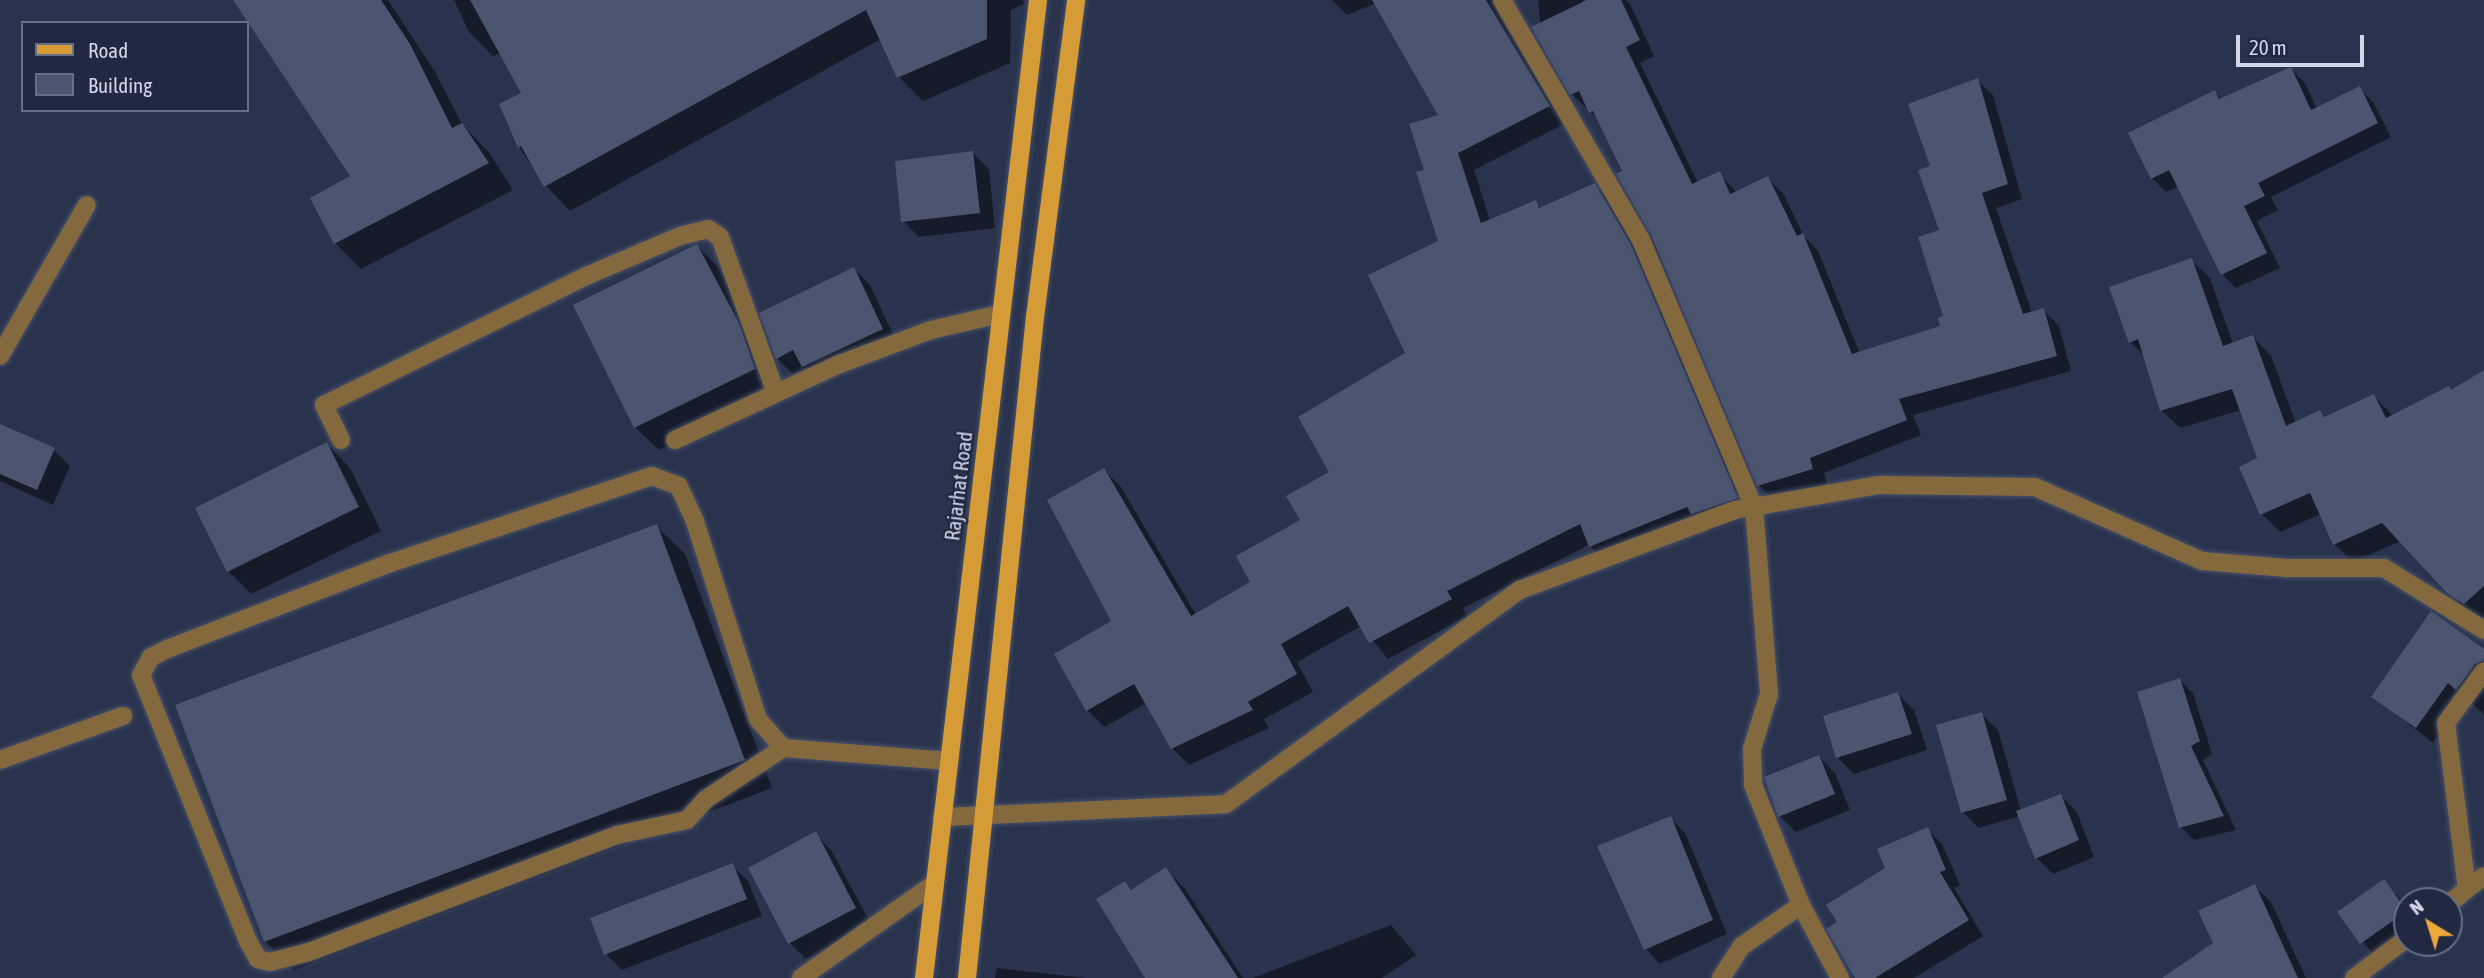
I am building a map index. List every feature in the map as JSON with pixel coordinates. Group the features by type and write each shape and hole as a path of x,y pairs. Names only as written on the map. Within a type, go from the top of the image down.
{"main road":[{"name":"Rajarhat Road","path":"923,978 1038,0"},
{"path":"967,978 1035,317 1076,0"}],"street":[{"path":"1503,0 1641,240 1754,507 1769,694 1752,749 1753,785 1801,905 1840,978"},
{"path":"0,356 87,205"},
{"path":"341,440 324,405 584,277 680,236 708,229 720,237 775,391"},
{"path":"675,440 775,391 931,330 1000,314"},
{"path":"783,748 758,719 695,521 679,486 652,476 390,562 167,649 151,657 141,675 248,941 258,959 270,962 309,953 617,835 687,820 706,799 783,748 949,761"},
{"path":"942,817 1226,804 1520,590 1754,507 1878,485 2035,486 2202,561 2287,568 2384,568 2484,630"},
{"path":"2467,890 2446,723 2484,671"},
{"path":"0,760 123,716"},
{"path":"2463,893 2484,876"},
{"path":"801,978 934,884"},
{"path":"1721,978 1742,946 1801,905"},
{"path":"2354,978 2393,949"}],"building":[{"path":"233,0 381,0 410,44 452,128 462,123 489,163 334,244 310,198 350,176"},
{"path":"470,0 987,0 987,39 897,78 866,10 544,187 521,146 518,148 499,104 521,93"},
{"path":"1372,0 1486,0 1550,106 1458,153 1481,223 1536,200 1539,208 1595,183 1631,245 1738,498 1691,514 1687,507 1589,547 1580,524 1447,591 1452,599 1369,643 1348,606 1281,644 1297,674 1248,702 1253,710 1171,749 1134,684 1086,711 1054,654 1111,621 1047,500 1104,468 1191,616 1250,582 1236,556 1300,520 1286,496 1329,472 1298,417 1405,353 1368,275 1438,241 1416,172 1424,170 1409,124 1438,115"},
{"path":"1587,0 1621,0 1640,40 1626,47 1692,184 1720,171 1730,194 1768,176 1797,236 1803,233 1852,354 1940,326 1938,318 1943,316 1918,237 1939,230 1918,170 1930,166 1908,104 1978,78 2008,184 1982,193 2023,314 2044,308 2057,356 1899,399 1907,420 1810,458 1813,469 1757,486 1651,235 1616,174 1622,171 1593,111 1589,113 1579,91 1570,95 1531,27"},
{"path":"2291,67 2311,110 2360,86 2378,123 2258,183 2265,196 2244,206 2267,253 2221,275 2169,170 2151,179 2128,133 2215,90 2219,99"},
{"path":"973,151 980,213 901,222 895,161"},
{"path":"697,244 739,323 755,369 634,428 573,305"},
{"path":"2192,258 2223,346 2253,335 2286,426 2320,410 2324,417 2374,394 2386,418 2449,386 2451,390 2484,370 2484,586 2464,604 2448,594 2382,523 2333,545 2310,493 2260,515 2239,467 2257,458 2232,389 2160,411 2138,339 2129,343 2109,287"},
{"path":"854,267 883,329 802,367 793,350 776,359 759,313"},
{"path":"0,424 55,448 37,490 0,474"},
{"path":"327,442 359,507 227,572 195,508"},
{"path":"657,524 745,760 264,942 175,705"},
{"path":"2431,611 2484,649 2484,660 2475,664 2456,690 2448,683 2416,728 2371,697"},
{"path":"2180,678 2200,741 2191,746 2224,816 2179,828 2137,692"},
{"path":"1898,692 1912,734 1836,758 1823,716"},
{"path":"1982,712 2007,800 1961,813 1936,725"},
{"path":"1819,755 1835,794 1778,817 1764,777"},
{"path":"2061,794 2079,840 2035,859 2016,811"},
{"path":"1671,816 1713,920 1644,950 1597,846"},
{"path":"1928,827 1946,870 1940,872 1969,920 1875,978 1855,978 1826,929 1837,922 1826,905 1885,868 1877,849"},
{"path":"816,831 856,908 788,944 748,868"},
{"path":"733,863 747,899 604,955 590,918"},
{"path":"1166,867 1238,978 1145,978 1096,899 1125,881 1131,890"},
{"path":"2384,879 2393,892 2393,921 2360,944 2337,912"},
{"path":"2255,884 2298,978 2162,978 2213,943 2198,911"}]}
